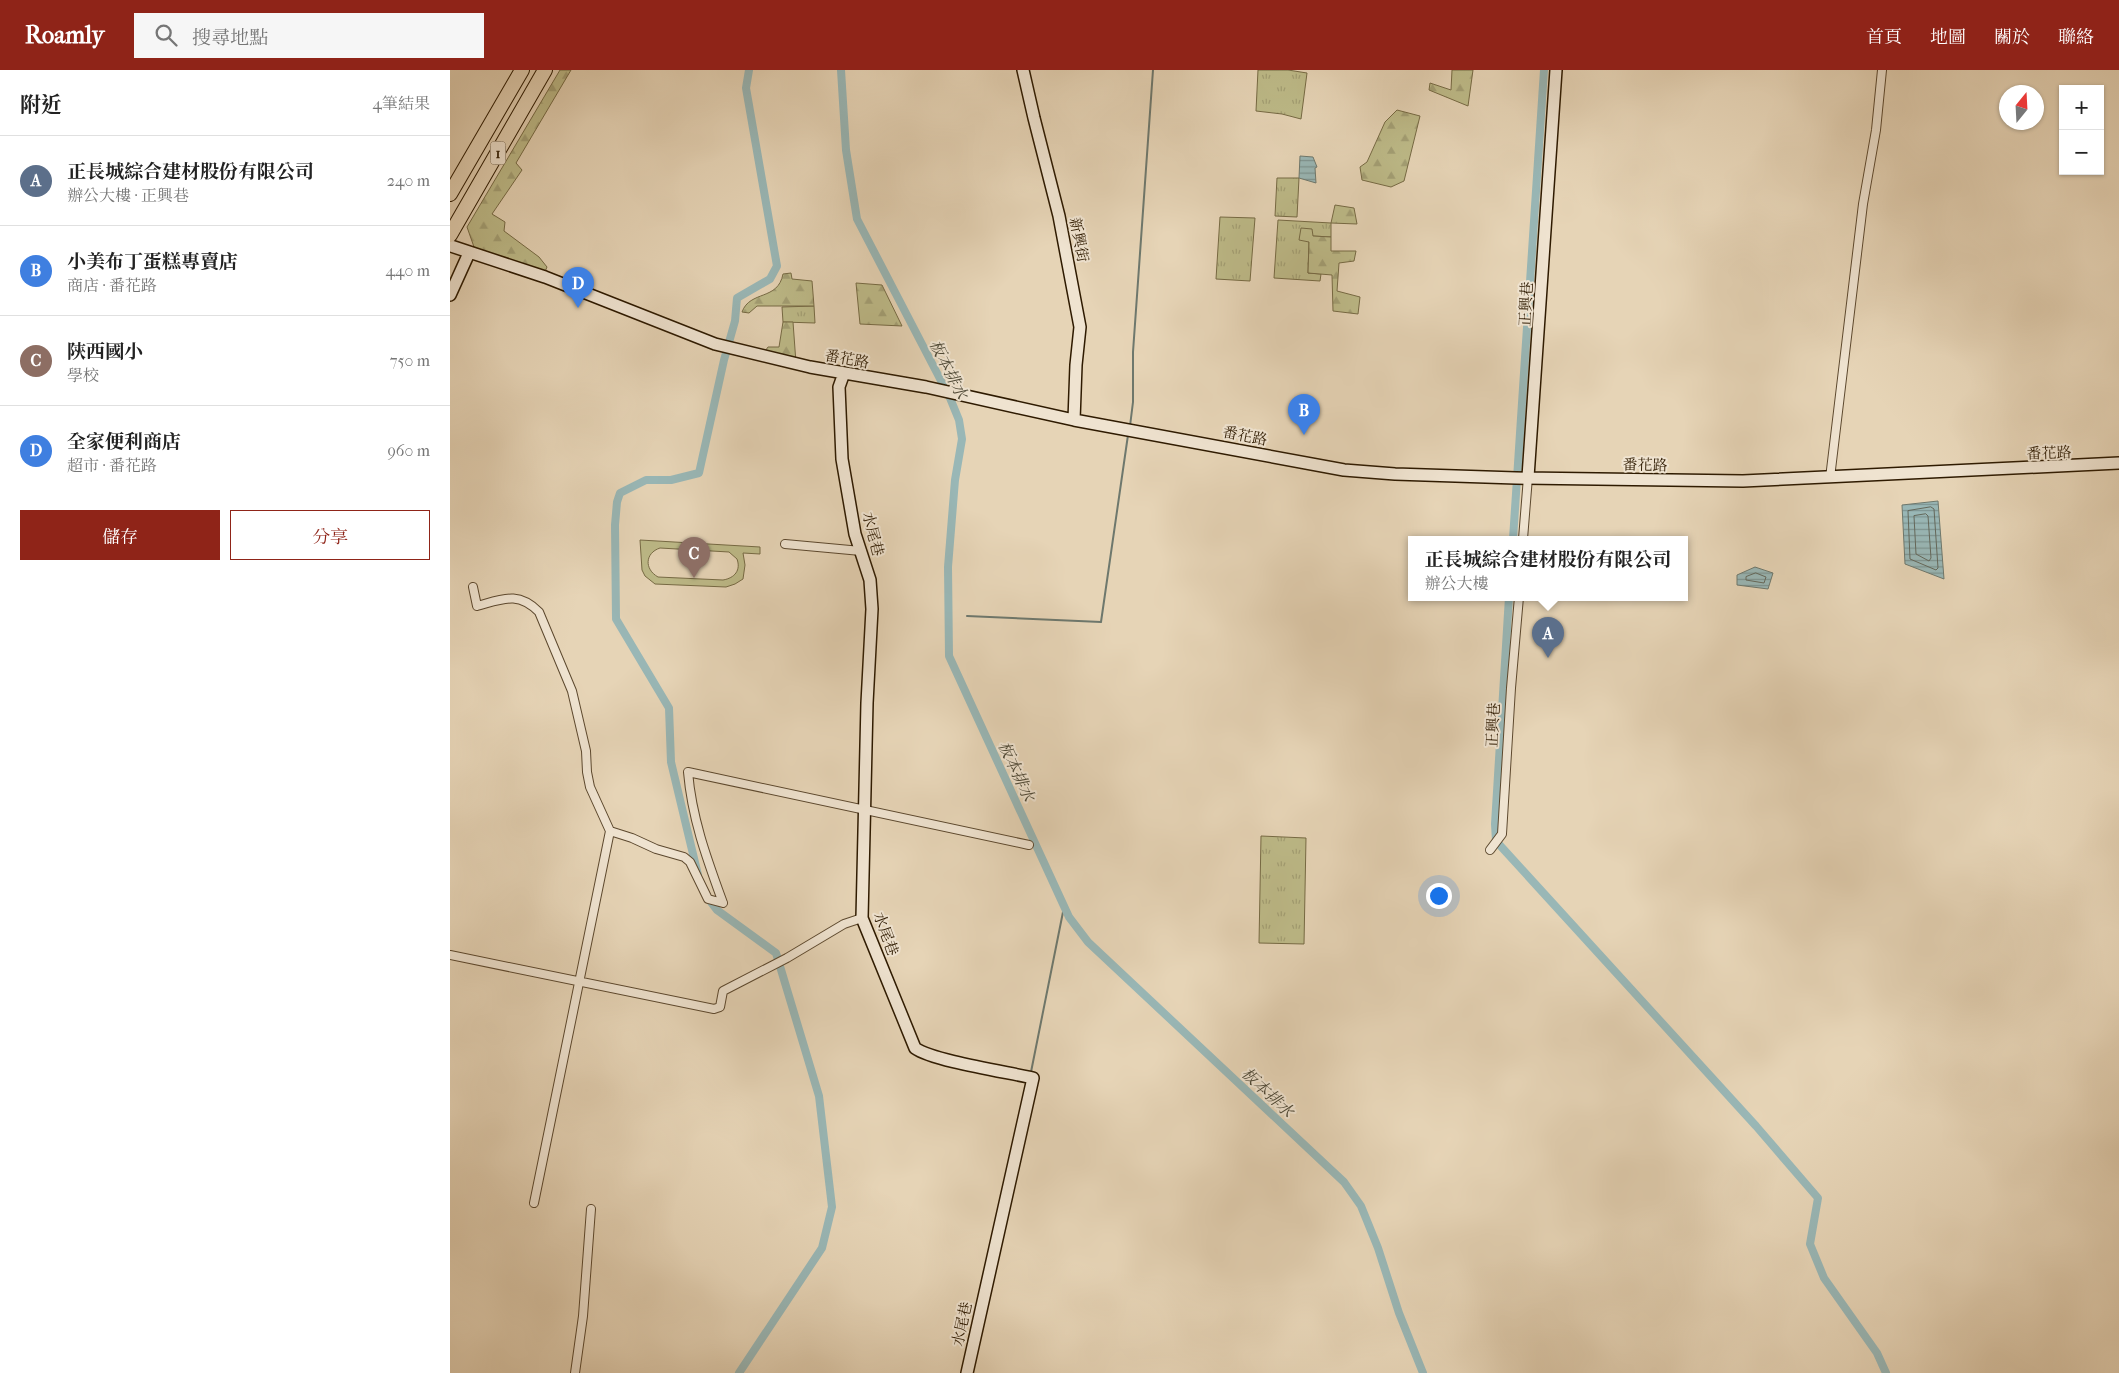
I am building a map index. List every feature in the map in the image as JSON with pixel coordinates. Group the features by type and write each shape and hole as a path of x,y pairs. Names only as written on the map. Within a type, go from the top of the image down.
{"highway":[{"name":"1","path":"450,194 522,70"},
{"name":"1","path":"451,241 545,70"}],"street":[{"name":"新興街","path":"1023,70 1059,216 1080,327 1074,420"},
{"name":"正興巷","path":"1523,536 1556,70"},
{"path":"1830,478 1863,204 1876,130 1882,70"},
{"name":"番花路","path":"451,241 469,253 545,276 714,344 810,367 926,387 1074,420 1344,470 1404,474 1734,481 2119,463"},
{"path":"450,295 469,253"},
{"name":"水尾巷","path":"844,373 839,387 842,460 855,534 870,580 872,609 867,703 862,918 866,932 915,1048 921,1052 949,1060 1033,1078 967,1373"},
{"path":"785,544 861,551"},
{"path":"473,587 477,606 513,597 529,603 539,612 572,691 586,751 590,787 610,831 534,1203"},
{"name":"正興巷","path":"1490,850 1502,834 1519,601"},
{"path":"610,831 656,849 684,857 690,862 708,899 723,903 698,832 690,799 688,772 1029,844"},
{"path":"450,955 714,1009 720,1007 723,992 787,958 844,924 862,918"},
{"path":"575,1373 591,1209"}],"green space":[{"path":"560,70 571,70 516,163 522,170 492,214 505,222 504,231 539,257 547,267 544,274 488,256 474,247 467,227"},
{"path":"1258,70 1288,70 1307,73 1301,119 1282,114 1256,111"},
{"path":"1452,70 1473,70 1468,106 1429,90 1430,83 1451,90"},
{"path":"1397,110 1420,116 1404,181 1391,187 1362,180 1360,167 1367,162 1385,122"},
{"path":"1277,178 1299,178 1297,217 1275,216"},
{"path":"1335,205 1354,208 1357,224 1331,223"},
{"path":"1220,217 1255,218 1250,281 1216,279"},
{"path":"1278,220 1331,223 1331,237 1312,236 1309,241 1308,273 1321,274 1320,281 1274,278"},
{"path":"1301,228 1312,229 1313,236 1331,237 1331,251 1356,251 1354,261 1339,263 1337,291 1360,297 1358,314 1333,311 1332,275 1308,273 1309,242 1299,240"},
{"path":"791,273 792,279 812,281 814,306 757,306 749,313 742,312 751,301 776,288 783,274"},
{"path":"856,283 882,285 902,326 860,324"},
{"path":"814,306 815,323 783,322 782,307"},
{"path":"783,322 793,322 796,363 763,354 768,347 779,347"},
{"path":"640,540 760,547 760,554 743,553 745,565 743,579 726,587 655,584 645,576 642,570","holes":["660,548 729,552 737,559 738,567 734,575 723,580 658,577 650,570 648,561 651,554"]},
{"path":"1261,836 1306,838 1304,944 1259,943"}],"water":[{"path":"1300,156 1313,157 1317,167 1315,168 1316,183 1299,178"},
{"path":"1938,501 1944,579 1905,564 1902,505"},
{"path":"1755,567 1773,573 1768,589 1737,585 1737,575"}],"waterway":[{"path":"698,875 671,762 669,708 616,619 615,525 617,502 620,493 646,480 671,480 699,473 724,360 735,321 737,298 770,279 777,266 746,88 749,70"},
{"name":"板本排水","path":"841,70 846,150 857,219 950,398 959,420 962,439 955,480 948,567 949,656 1069,917 1088,942 1344,1182 1361,1206 1378,1248 1399,1313 1423,1373"},
{"path":"1130,426 1133,402 1133,352 1153,70"},
{"path":"1513,536 1544,70"},
{"path":"967,616 1101,622 1128,435"},
{"path":"1509,601 1495,824 1496,841 1756,1126 1818,1198 1810,1244 1824,1278 1877,1353 1886,1373"},
{"path":"707,897 717,910 776,953 819,1096 832,1207 822,1248 739,1373"},
{"path":"1031,1072 1064,907"}],"place":[{"name":"全家便利商店","path":"578,308"},
{"name":"小美布丁蛋糕專賣店","path":"1304,435"},
{"name":"陝西國小","path":"694,578"},
{"name":"正長城綜合建材股份有限公司","path":"1548,658"}]}
